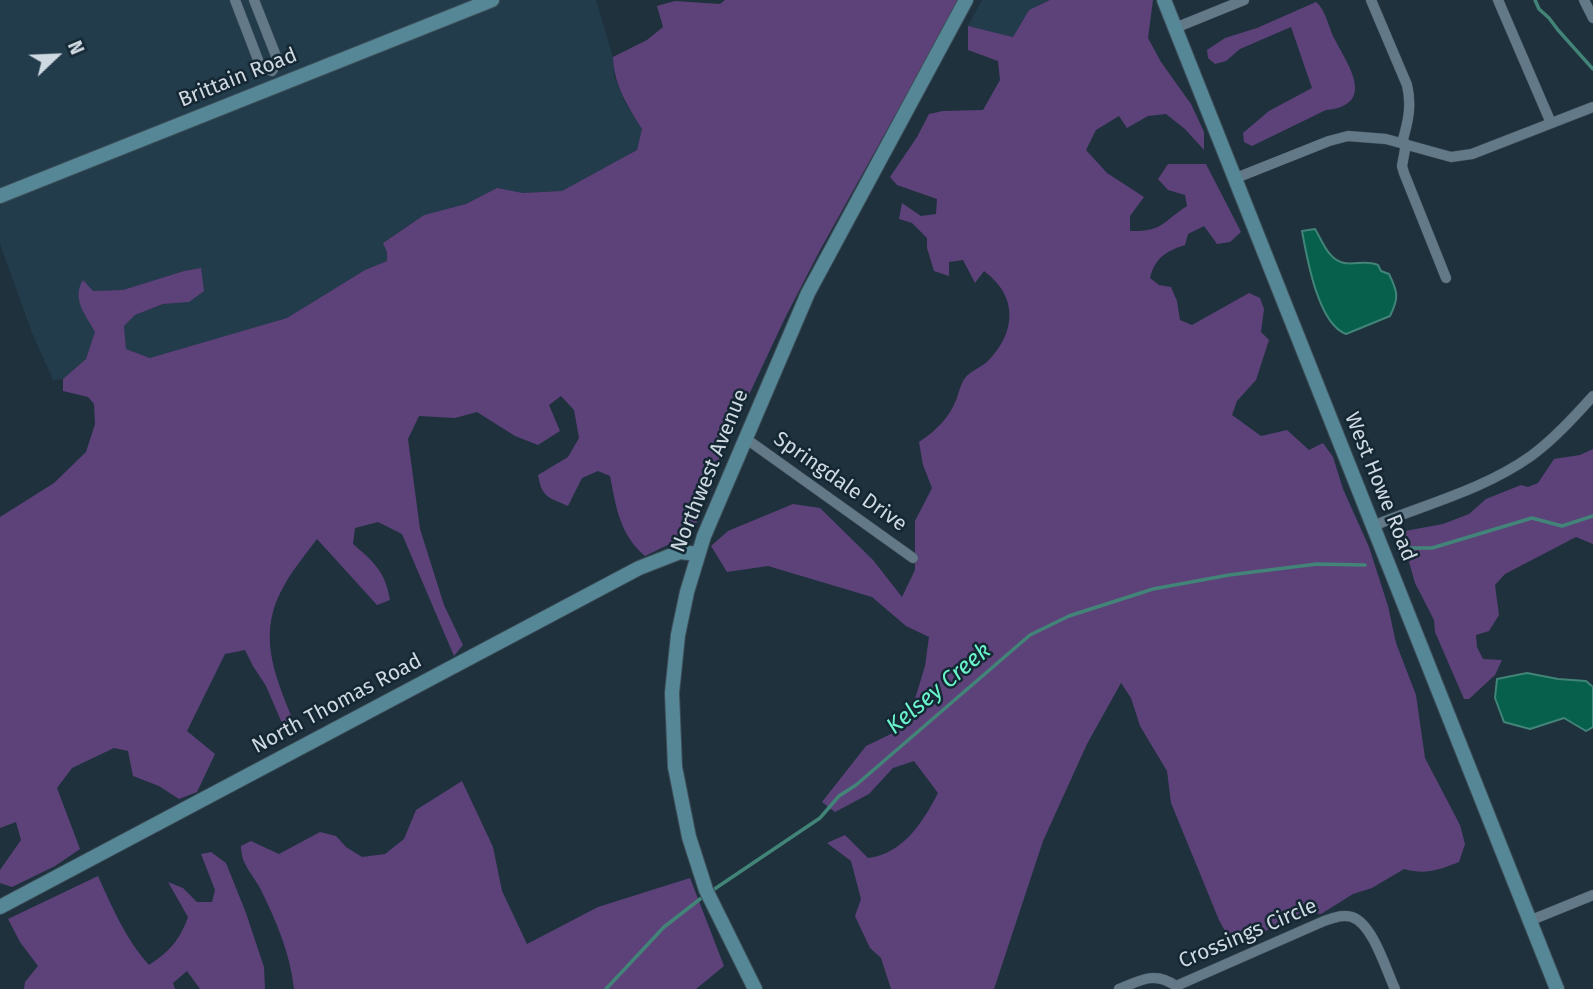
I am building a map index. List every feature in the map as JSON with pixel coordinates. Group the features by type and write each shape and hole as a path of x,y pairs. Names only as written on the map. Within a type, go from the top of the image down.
{"street":[{"path":"234,0 260,65 275,78"},
{"path":"254,0 278,61 275,78"},
{"name":"Brittain Road","path":"0,196 275,78 492,0"},
{"name":"Northwest Avenue","path":"755,989 709,896 684,814 672,731 672,693 678,635 687,592 698,554 808,293 966,0"},
{"name":"West Howe Road","path":"1164,0 1557,989"},
{"path":"1175,28 1244,0"},
{"path":"1371,0 1411,100 1402,166 1446,278"},
{"path":"1498,0 1551,123"},
{"path":"1584,0 1593,18"},
{"path":"1236,178 1348,136 1368,136 1451,157 1472,155 1593,107"},
{"path":"1373,526 1452,497 1515,466 1544,446 1593,396"},
{"name":"Springdale Drive","path":"745,438 913,558"},
{"name":"North Thomas Road","path":"0,907 639,568 680,552 698,554"},
{"path":"1529,920 1593,895"},
{"name":"Crossings Circle","path":"1119,989 1151,978 1165,978 1177,988 1324,921 1341,916 1360,921 1369,932 1395,989"}],"shaded area":[{"path":"0,0 596,0 613,57 614,76 625,102 642,129 637,150 562,191 523,193 497,188 466,204 424,215 384,242 387,261 365,270 287,318 178,351 151,358 126,349 124,326 135,315 164,304 189,302 201,268 123,290 93,291 83,280 88,319 95,332 86,359 63,379 53,380 32,333 0,244"},
{"path":"725,0 959,0 785,318 714,469 697,522 684,537 645,556 625,530 610,476 598,471 582,478 568,506 547,496 538,475 568,457 579,438 574,410 561,396 549,405 560,431 538,445 515,436 477,412 455,418 419,416 408,439 420,529 444,605 463,645 454,656 402,534 378,522 355,528 353,544 378,568 388,590 390,600 377,605 317,539 285,584 271,619 274,669 293,720 285,730 266,686 245,650 225,654 187,731 215,754 197,792 179,799 159,786 133,776 128,751 114,748 72,768 57,788 80,849 55,866 12,887 0,883 0,870 21,840 16,822 0,828 0,517 54,483 86,452 95,424 94,404 88,397 63,391 63,379 86,359 95,332 79,300 83,280 93,291 123,290 201,268 204,291 189,302 163,304 135,315 124,326 126,349 150,358 287,318 365,270 387,261 383,243 424,215 466,204 497,188 523,193 562,191 637,150 642,129 619,86 613,57 647,40 663,27 657,6 675,1 720,4"},
{"path":"982,0 1050,0 1029,10 1013,37 968,26"},
{"path":"1050,0 1153,0 1148,38 1161,62 1191,104 1204,132 1204,150 1185,129 1166,114 1148,116 1127,128 1119,116 1096,130 1086,150 1107,173 1144,197 1130,216 1130,231 1156,228 1187,206 1185,195 1168,190 1158,179 1168,164 1206,164 1241,232 1230,242 1217,244 1204,226 1188,234 1185,245 1158,260 1150,278 1159,285 1171,287 1177,301 1180,320 1192,325 1249,293 1260,298 1264,309 1261,332 1269,340 1256,380 1237,401 1232,415 1261,436 1287,430 1309,450 1323,443 1333,457 1343,489 1369,547 1388,606 1396,643 1416,695 1425,758 1460,825 1465,844 1459,862 1432,871 1404,869 1372,888 1353,894 1321,914 1305,912 1253,937 1231,942 1219,920 1171,803 1167,771 1140,726 1131,698 1121,683 1087,744 1043,841 994,989 891,989 881,958 870,948 855,916 861,899 851,861 827,843 845,835 868,858 892,850 910,835 926,815 938,793 914,761 893,768 869,794 835,812 822,802 866,746 893,733 908,722 925,666 929,637 906,626 872,597 768,566 727,572 711,546 728,531 793,504 820,508 873,560 902,597 915,570 915,521 932,488 923,465 919,442 946,418 965,378 997,351 1004,339 1010,315 1003,292 984,271 975,283 963,260 949,262 949,276 934,271 927,238 912,223 899,219 902,203 921,216 936,214 937,199 897,185 890,177 929,114 983,110 1000,80 998,61 968,50 968,26 1013,37 1029,10"},
{"path":"1316,2 1324,13 1354,81 1355,91 1351,100 1252,146 1244,142 1243,133 1269,111 1312,88 1291,27 1240,49 1226,61 1215,64 1208,58 1207,50 1225,38 1257,28"},
{"path":"1315,229 1330,254 1338,261 1378,265 1381,271 1389,274 1396,295 1390,316 1346,334 1336,328 1321,304 1307,257 1302,231"},
{"path":"1593,449 1593,544 1576,537 1505,574 1495,585 1499,615 1489,631 1476,635 1477,647 1483,659 1502,660 1495,675 1469,699 1464,699 1435,632 1434,620 1415,583 1403,541 1405,531 1443,524 1469,514 1486,499 1521,485 1528,487 1538,483 1554,459 1580,455"},
{"path":"1527,673 1586,681 1593,687 1593,727 1586,731 1564,718 1530,729 1504,722 1495,698 1497,679"},
{"path":"462,781 493,847 502,891 527,944 598,907 690,878 724,966 696,989 294,989 282,938 261,890 245,864 241,846 251,841 279,854 320,832 336,836 346,847 362,857 385,854 404,839 416,810"},
{"path":"211,852 226,863 246,913 264,967 265,989 200,989 187,971 173,983 175,989 24,989 25,982 38,966 20,942 8,919 98,876 126,934 149,965 173,945 188,917 168,882 183,888 197,902 212,902 215,890 201,854"}],"waterway":[{"path":"1535,0 1539,9 1593,69"},
{"name":"Kelsey Creek","path":"1407,548 1432,548 1532,518 1562,526 1593,516"},
{"name":"Kelsey Creek","path":"710,892 820,818 839,796 856,785 1030,635 1069,616 1153,589 1229,575 1317,564 1365,565"},
{"name":"Kelsey Creek","path":"606,989 664,927 704,896"}]}
